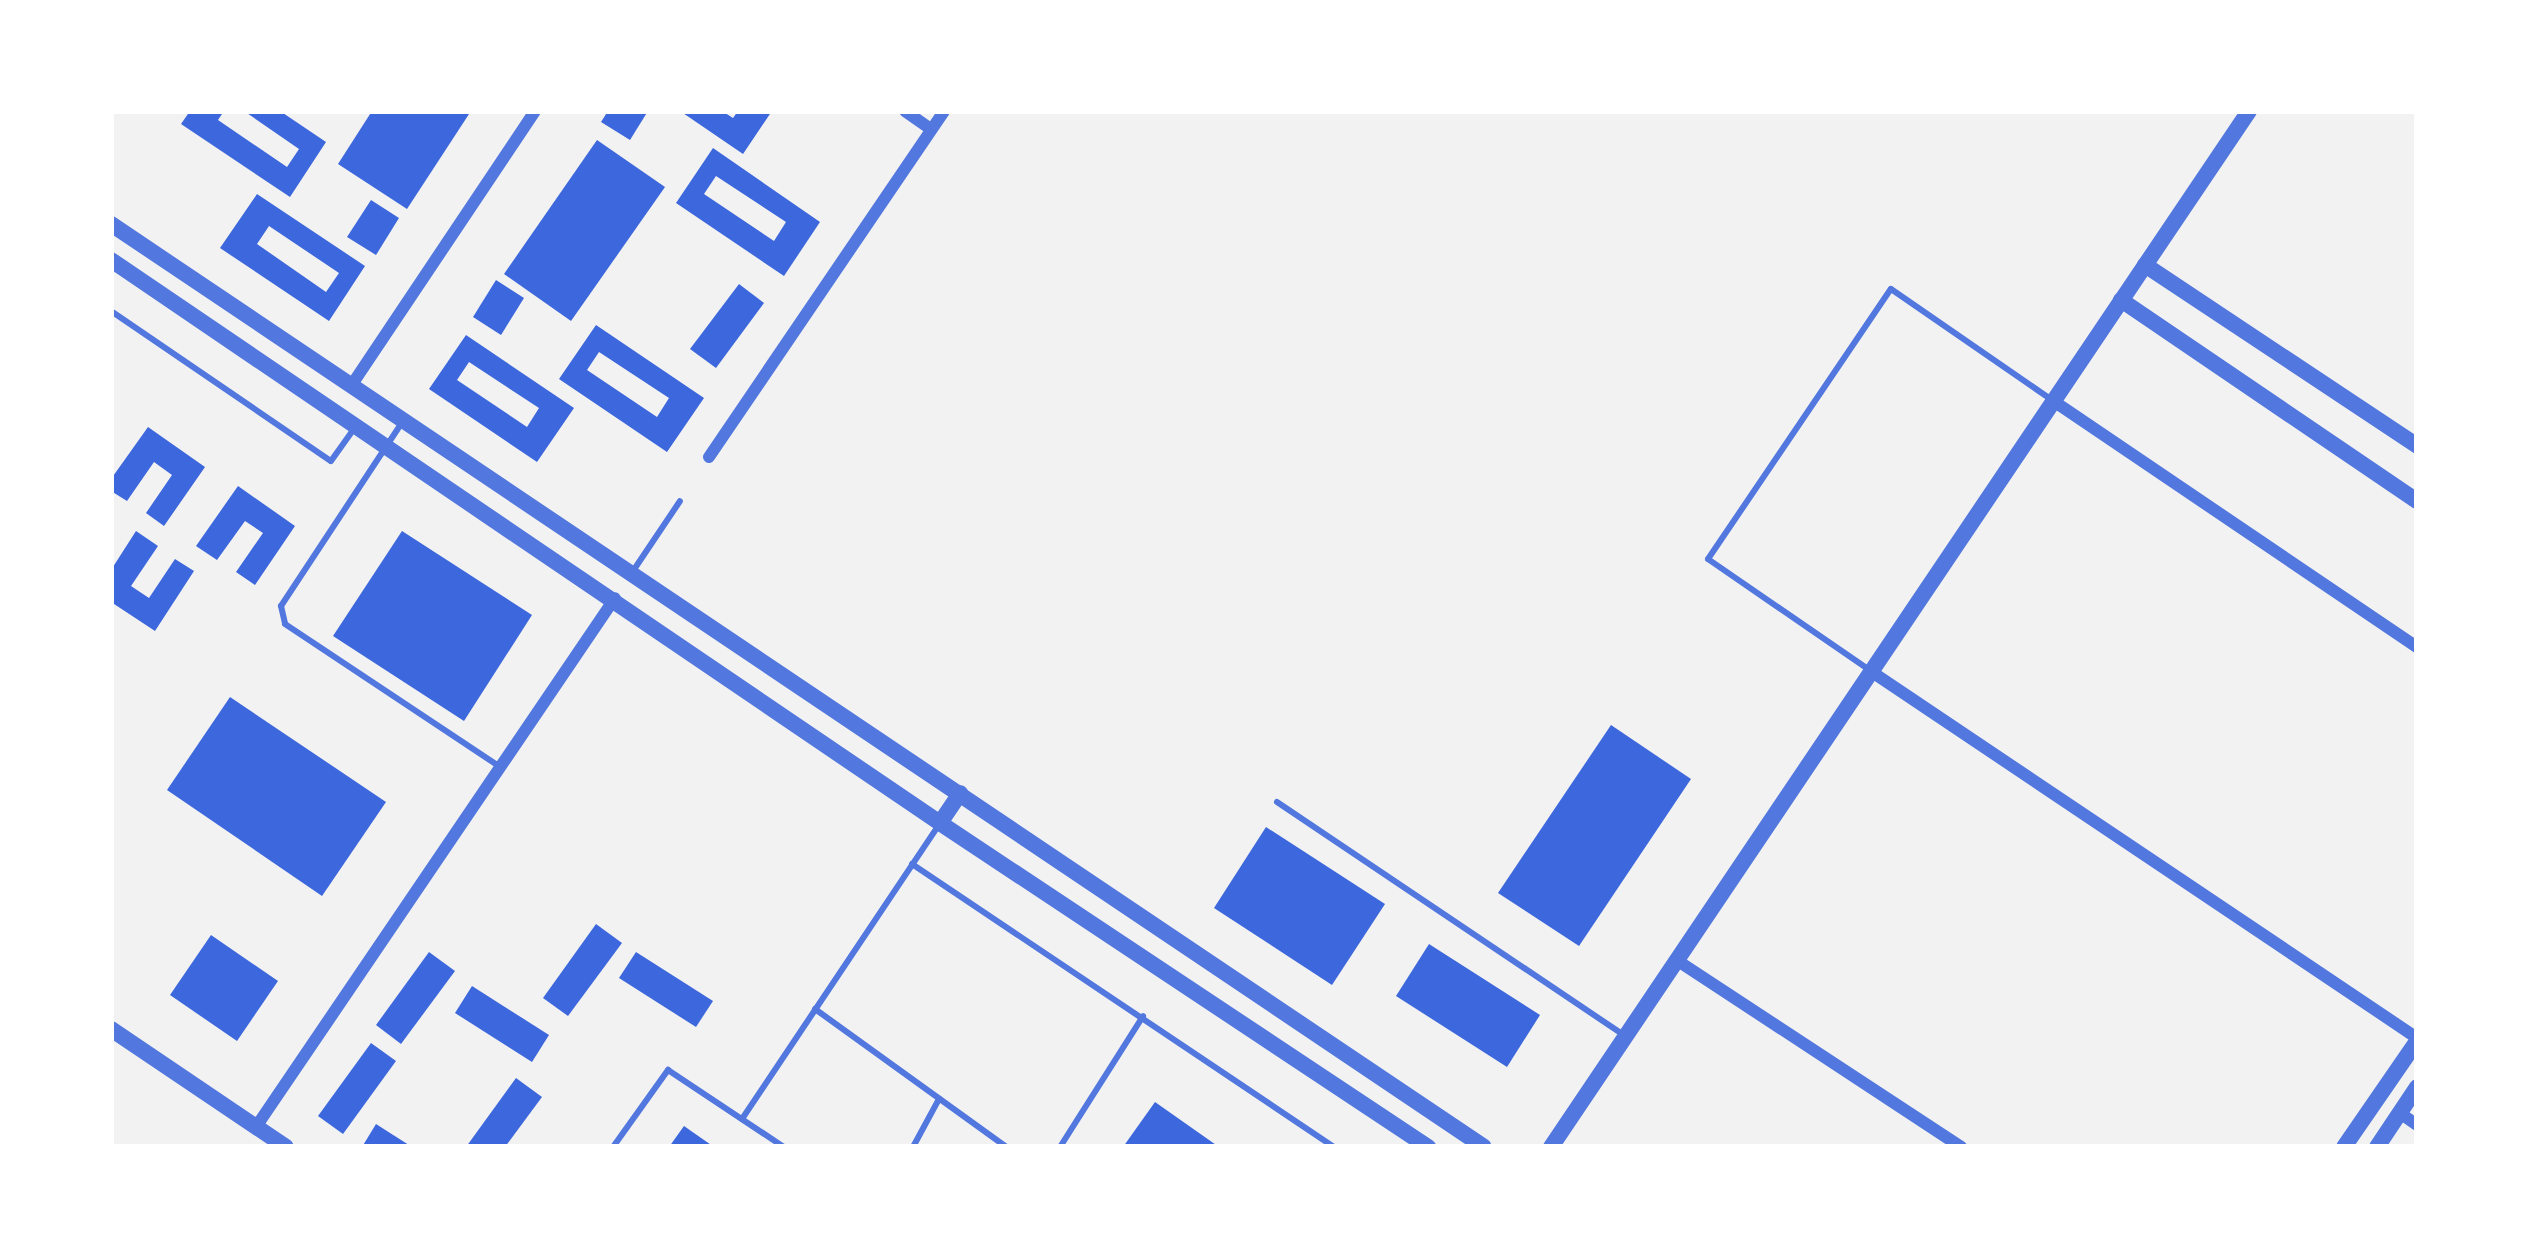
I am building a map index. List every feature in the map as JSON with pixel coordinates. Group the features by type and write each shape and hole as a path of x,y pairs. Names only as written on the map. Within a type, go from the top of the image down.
{"street":[{"path":"351,386 535,111"},
{"path":"905,111 931,129"},
{"path":"709,457 944,111"},
{"path":"1551,1147 2249,111"},
{"path":"1428,1147 940,824 112,261 119,230 1484,1147"},
{"path":"2145,265 2417,446"},
{"path":"2121,300 2417,501"},
{"path":"2052,400 2417,647"},
{"path":"256,1127 614,598"},
{"path":"1872,671 2417,1040 2344,1147"},
{"path":"898,795 919,766"},
{"path":"940,824 960,793"},
{"path":"1678,962 1961,1147"},
{"path":"111,1029 286,1147"},
{"path":"2377,1147 2417,1087"},
{"path":"2400,1113 2417,1125"}],"lane":[{"path":"1872,671 1708,559 1891,290 2052,400"},
{"path":"111,311 331,460 358,424"},
{"path":"403,421 281,606 285,624 500,767"},
{"path":"631,574 680,501"},
{"path":"1276,802 1625,1036"},
{"path":"742,1119 940,824"},
{"path":"912,864 1334,1147"},
{"path":"815,1010 1006,1147"},
{"path":"1060,1147 1144,1016"},
{"path":"613,1147 668,1070 784,1147"},
{"path":"913,1147 939,1099"}],"building":[{"path":"190,111 224,111 218,120 287,167 299,149 244,111 280,111 326,142 290,197 181,124"},
{"path":"372,111 471,111 407,209 338,164"},
{"path":"608,111 648,111 630,140 601,122"},
{"path":"680,111 722,111 733,118 738,111 772,111 743,154"},
{"path":"597,140 665,187 571,321 504,274"},
{"path":"713,148 820,222 784,276 676,203","holes":["716,176 786,222 774,241 704,194"]},
{"path":"257,194 365,266 329,321 220,248","holes":["269,226 339,273 326,292 257,244"]},
{"path":"371,200 399,218 376,255 347,237"},
{"path":"496,280 524,298 501,335 473,317"},
{"path":"739,284 764,303 716,368 690,349"},
{"path":"596,325 704,398 667,452 559,379","holes":["599,352 669,398 657,417 587,370"]},
{"path":"466,335 574,408 537,462 429,389","holes":["469,362 539,408 527,427 457,380"]},
{"path":"148,427 205,467 164,526 146,513 172,475 154,462 127,501 111,491 111,479"},
{"path":"238,486 295,526 255,585 236,572 263,533 245,521 217,560 196,546"},
{"path":"136,531 158,546 131,586 149,598 175,559 194,571 155,631 111,602 111,570"},
{"path":"402,531 532,615 464,721 333,636"},
{"path":"230,697 386,802 322,896 167,790"},
{"path":"1611,725 1691,779 1579,946 1498,893"},
{"path":"1266,827 1385,904 1332,985 1214,908"},
{"path":"596,924 622,943 568,1016 543,998"},
{"path":"211,935 278,981 237,1041 170,995"},
{"path":"1429,944 1540,1015 1507,1067 1396,996"},
{"path":"429,952 455,971 401,1044 376,1025"},
{"path":"636,952 713,1001 696,1027 619,978"},
{"path":"472,986 549,1035 532,1062 455,1013"},
{"path":"371,1043 396,1061 343,1134 318,1116"},
{"path":"516,1078 542,1097 505,1147 466,1147"},
{"path":"1155,1102 1219,1147 1123,1147"},
{"path":"376,1124 412,1147 362,1147"},
{"path":"684,1126 714,1147 669,1147"}]}
